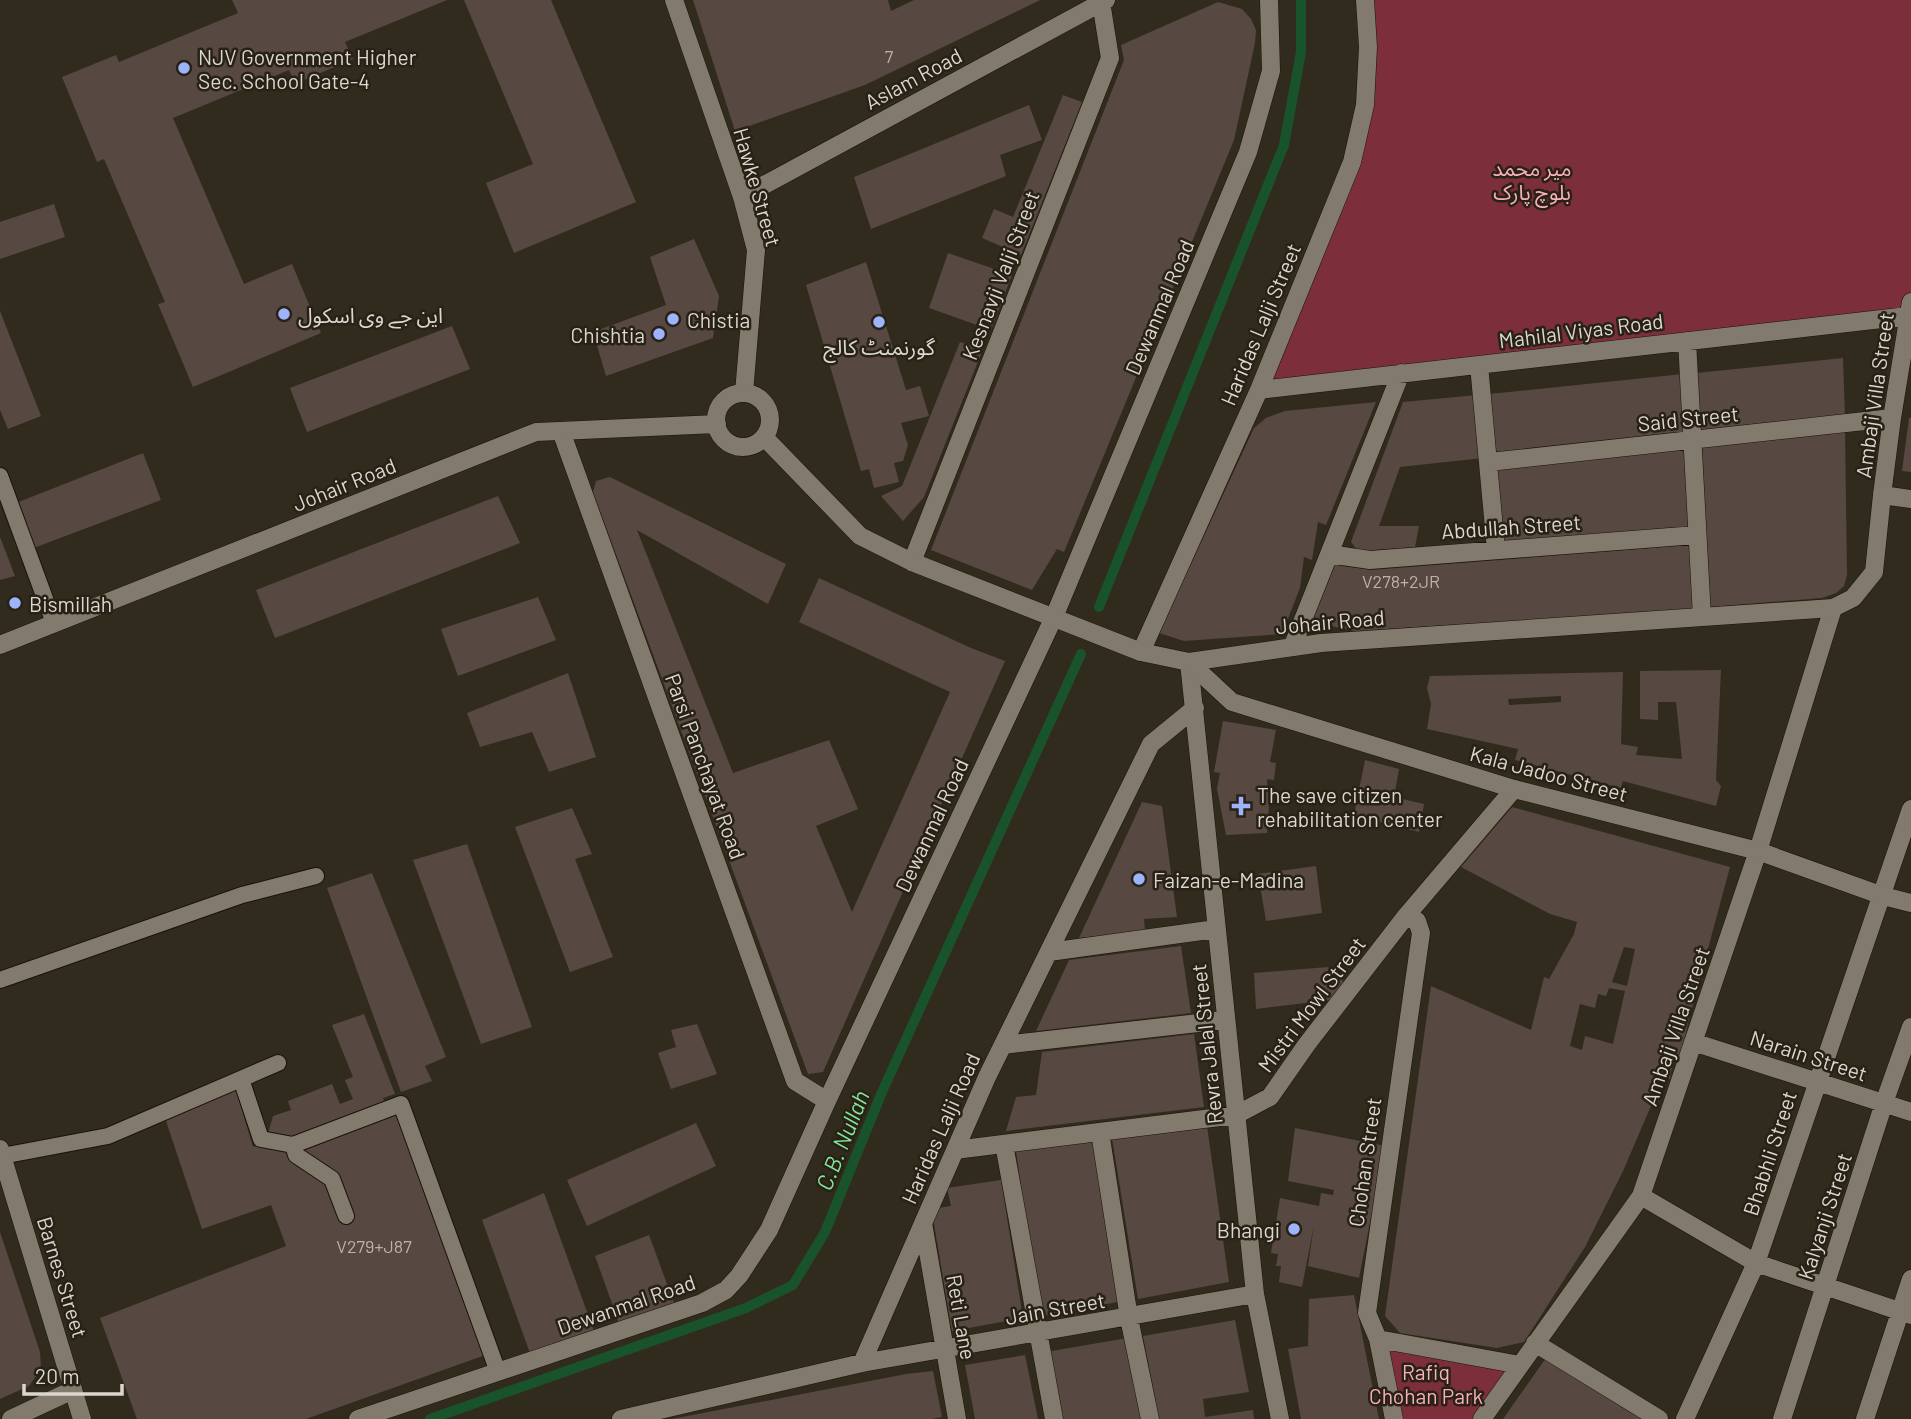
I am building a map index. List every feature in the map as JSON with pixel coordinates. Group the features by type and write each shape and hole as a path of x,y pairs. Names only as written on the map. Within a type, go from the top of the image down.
{"street":[{"name":"Hawke Street","path":"674,0 742,197 756,250 744,393"},
{"name":"Dewanmal Road","path":"358,1419 702,1303 726,1290 752,1260 769,1230 1054,617 1248,152 1271,71 1269,0"},
{"name":"Haridas Lalji Street","path":"1141,652 1259,390 1352,162 1365,105 1368,47 1365,0"},
{"name":"Aslam Road","path":"742,197 1104,1"},
{"name":"Kesnavji Valji Street","path":"912,562 1110,58 1104,1"},
{"name":"Mahilal Viyas Road","path":"1259,390 1687,341 1910,309"},
{"name":"Ambaji Villa Street","path":"1882,495 1910,309"},
{"path":"1687,341 1702,617"},
{"path":"1479,365 1496,550"},
{"path":"1293,645 1401,373"},
{"path":"744,393 760,399 766,405 770,421 764,437 750,446 734,445 725,440 717,424 717,415 726,399 744,393"},
{"name":"Said Street","path":"1489,462 1892,418"},
{"name":"Johair Road","path":"0,645 536,432 717,424"},
{"name":"Parsi Panchayat Road","path":"561,430 795,1081 827,1101"},
{"name":"Johair Road","path":"764,437 860,536 912,562 1141,652 1189,662 1293,645 1833,608"},
{"path":"1833,608 1853,598 1874,572 1882,495 1911,499"},
{"name":"Abdullah Street","path":"1329,554 1370,560 1696,535"},
{"name":"Ambaji Villa Street","path":"1482,1419 1641,1196 1758,851 1833,608"},
{"name":"Kala Jadoo Street","path":"1189,662 1232,702 1514,789 1758,851 1911,904"},
{"name":"Revra Jalal Street","path":"1189,662 1224,1020 1255,1294 1280,1419"},
{"name":"Haridas Lalji Road","path":"862,1363 1003,1045 1151,744 1195,708"},
{"name":"Mistri Mowl Street","path":"955,1150 1236,1115 1270,1097 1307,1044 1406,916 1514,789"},
{"name":"Bhabhli Street","path":"1685,1419 1756,1263 1911,809"},
{"name":"Chohan Street","path":"1394,1419 1378,1339 1367,1313 1421,933 1417,921 1406,916"},
{"path":"1049,952 1216,929"},
{"path":"1003,1045 1224,1020"},
{"name":"Kalyanji Street","path":"1782,1419 1911,1027"},
{"name":"Narain Street","path":"1693,1042 1911,1112"},
{"path":"1100,1132 1129,1318 1150,1419"},
{"path":"1004,1144 1054,1419"},
{"name":"Barnes Street","path":"1,1152 82,1419"},
{"path":"1641,1196 1756,1263 1905,1313"},
{"name":"Reti Lane","path":"923,1223 957,1419"},
{"path":"1864,1419 1905,1313 1911,1279"},
{"name":"Jain Street","path":"862,1363 1255,1294"},
{"path":"1378,1339 1520,1365"},
{"path":"1535,1343 1659,1419"},
{"path":"621,1419 862,1363"},
{"path":"11,1419 73,1390"}],"lane":[{"path":"0,476 54,623"},
{"path":"0,980 242,895 316,876"},
{"path":"1,1152 108,1136 278,1063"},
{"path":"241,1079 261,1139 293,1145 401,1104 498,1372"},
{"path":"293,1145 296,1154 332,1179 346,1216"}],"green space":[{"name":"میر محمد بلوچ پارک","path":"1365,0 1911,0 1911,302 1908,316 1259,390 1352,162"},
{"name":"Rafiq Chohan Park","path":"1378,1339 1520,1365 1482,1419 1394,1419"}],"building":[{"name":"این جے وی اسکول","path":"232,0 447,0 345,42 353,59 295,84 289,70 173,118 244,284 292,264 321,333 193,387 158,304 165,302 104,159 97,162 62,77 116,55 119,62 238,13"},
{"path":"464,0 551,0 636,202 514,253 486,183 533,164"},
{"path":"693,0 888,0 891,11 914,0 1040,0 865,85 735,131"},
{"path":"1218,2 1242,9 1256,30 1234,140 1064,552 1057,549 1032,590 931,550 1124,60 1121,45"},
{"path":"1063,95 1082,102 1021,255 982,238 994,209 1013,217"},
{"path":"1029,105 1042,140 1000,155 1006,176 871,229 854,177"},
{"path":"54,204 65,237 0,259 0,222"},
{"name":"Chistia","path":"694,239 719,296 713,338 606,376 593,332 666,305 650,257"},
{"path":"948,253 1012,275 991,330 929,308"},
{"path":"866,262 906,390 920,386 929,416 901,423 908,445 903,461 894,463 899,482 874,488 869,469 861,471 806,285"},
{"path":"0,311 41,416 8,429 0,410"},
{"path":"452,326 470,369 307,432 290,388"},
{"path":"960,342 983,349 924,497 903,521 881,496 902,486"},
{"path":"1843,358 1845,416 1701,431 1696,373"},
{"path":"1683,374 1685,433 1495,453 1489,394"},
{"path":"1477,395 1483,458 1400,467 1379,526 1419,526 1415,547 1358,551 1351,542 1403,402"},
{"path":"1376,402 1326,525 1318,522 1312,560 1304,557 1300,588 1282,634 1184,641 1159,633 1254,428 1266,418 1285,411"},
{"path":"1911,418 1911,472 1902,471"},
{"path":"1845,430 1847,575 1844,586 1836,593 1822,598 1709,607 1702,446"},
{"path":"1686,447 1690,526 1503,542 1497,468"},
{"path":"143,453 161,500 31,549 16,503"},
{"path":"610,477 786,564 768,604 637,530 733,773 829,740 858,809 816,826 852,912 950,692 799,622 819,578 1005,661 823,1072 808,1074 593,492 596,481"},
{"path":"498,496 520,543 275,638 256,590"},
{"path":"0,537 15,576 0,580"},
{"path":"1691,545 1694,609 1355,631 1312,622 1335,565 1371,570"},
{"path":"538,597 556,640 458,676 441,629"},
{"path":"1721,670 1716,780 1721,786 1716,806 1623,781 1621,788 1515,760 1518,749 1427,729 1431,704 1427,688 1430,676 1623,672 1621,744 1638,747 1636,755 1682,759 1676,702 1658,702 1658,720 1640,719 1640,671","holes":["1561,696 1561,702 1509,705 1508,699"]},
{"path":"568,673 596,757 549,772 532,732 480,747 467,713"},
{"path":"1223,721 1276,730 1270,762 1276,763 1274,780 1267,779 1267,833 1226,835 1217,789 1220,773 1214,772"},
{"path":"1365,760 1399,769 1394,797 1424,804 1419,832 1354,815"},
{"name":"Faizan-e-Madina","path":"1142,802 1162,806 1177,917 1144,919 1145,931 1079,938"},
{"path":"1512,807 1730,867 1680,1061 1673,1060 1670,1079 1663,1078 1623,1171 1585,1247 1524,1342 1497,1348 1400,1333 1385,1316 1431,986 1531,1030 1544,977 1549,979 1574,934 1577,922 1550,914 1461,867","holes":["1624,947 1635,949 1627,986 1612,982","1609,988 1625,991 1613,1044 1585,1036 1582,1050 1570,1046 1580,1004 1595,1008 1598,994 1606,996"]},
{"path":"572,808 592,854 575,859 613,957 570,972 515,827"},
{"path":"467,844 532,1027 481,1044 413,860"},
{"path":"1316,866 1322,913 1266,921 1258,874"},
{"path":"372,873 446,1057 425,1066 432,1081 401,1092 327,888"},
{"path":"1181,946 1191,1013 1036,1031 1069,960"},
{"path":"1328,967 1345,983 1330,1000 1256,1009 1254,973"},
{"path":"364,1014 395,1094 383,1098 387,1110 401,1104 491,1353 306,1419 137,1419 100,1318 286,1246 271,1205 202,1229 164,1115 234,1083 253,1147 265,1143 289,1147 297,1167 309,1163 328,1173 292,1142 267,1137 273,1116 291,1110 288,1101 332,1084 340,1104 353,1099 345,1080 353,1077 332,1025"},
{"path":"697,1024 717,1074 671,1089 658,1053 676,1047 671,1030"},
{"path":"1194,1034 1204,1107 1006,1131 1016,1097 1036,1095 1042,1052"},
{"path":"696,1123 716,1166 587,1226 567,1180"},
{"path":"1207,1126 1229,1282 1138,1299 1112,1138"},
{"path":"1295,1128 1385,1146 1359,1278 1308,1266 1314,1225 1302,1287 1279,1282 1281,1266 1276,1266 1278,1254 1271,1253 1280,1198 1319,1206 1321,1193 1333,1195 1334,1190 1288,1181"},
{"path":"1093,1140 1118,1302 1040,1316 1016,1151"},
{"path":"1001,1180 1023,1318 952,1331 933,1218 938,1208 951,1206 947,1188"},
{"path":"544,1193 595,1334 531,1356 482,1220"},
{"path":"0,1232 40,1352 41,1369 29,1386 0,1399"},
{"path":"649,1235 674,1303 619,1323 595,1256"},
{"path":"1354,1295 1379,1419 1301,1419 1288,1349 1308,1346 1309,1299"},
{"path":"1235,1320 1249,1392 1203,1399 1205,1417 1253,1410 1254,1419 1159,1419 1143,1336"},
{"path":"1127,1338 1143,1419 1058,1419 1046,1352"},
{"path":"1025,1355 1038,1419 975,1419 965,1365"},
{"path":"1546,1358 1643,1419 1503,1419"},
{"path":"933,1371 942,1417 932,1419 672,1419 906,1374"}],"waterway":[{"path":"1099,607 1284,145 1301,52 1301,0"},
{"name":"C.B. Nullah","path":"430,1419 746,1308 793,1285 825,1232 882,1092 1081,654"}],"place":[{"name":"NJV Government Higher Sec. School Gate-4","path":"184,68"},
{"name":"این جے وی اسکول","path":"284,314"},
{"name":"Chistia","path":"673,319"},
{"name":"گورنمنٹ کالج","path":"879,322"},
{"name":"Chishtia","path":"659,334"},
{"name":"Bismillah","path":"15,603"},
{"name":"The save citizen rehabilitation center","path":"1241,806"},
{"name":"Faizan-e-Madina","path":"1139,879"},
{"name":"Bhangi","path":"1294,1229"}]}
